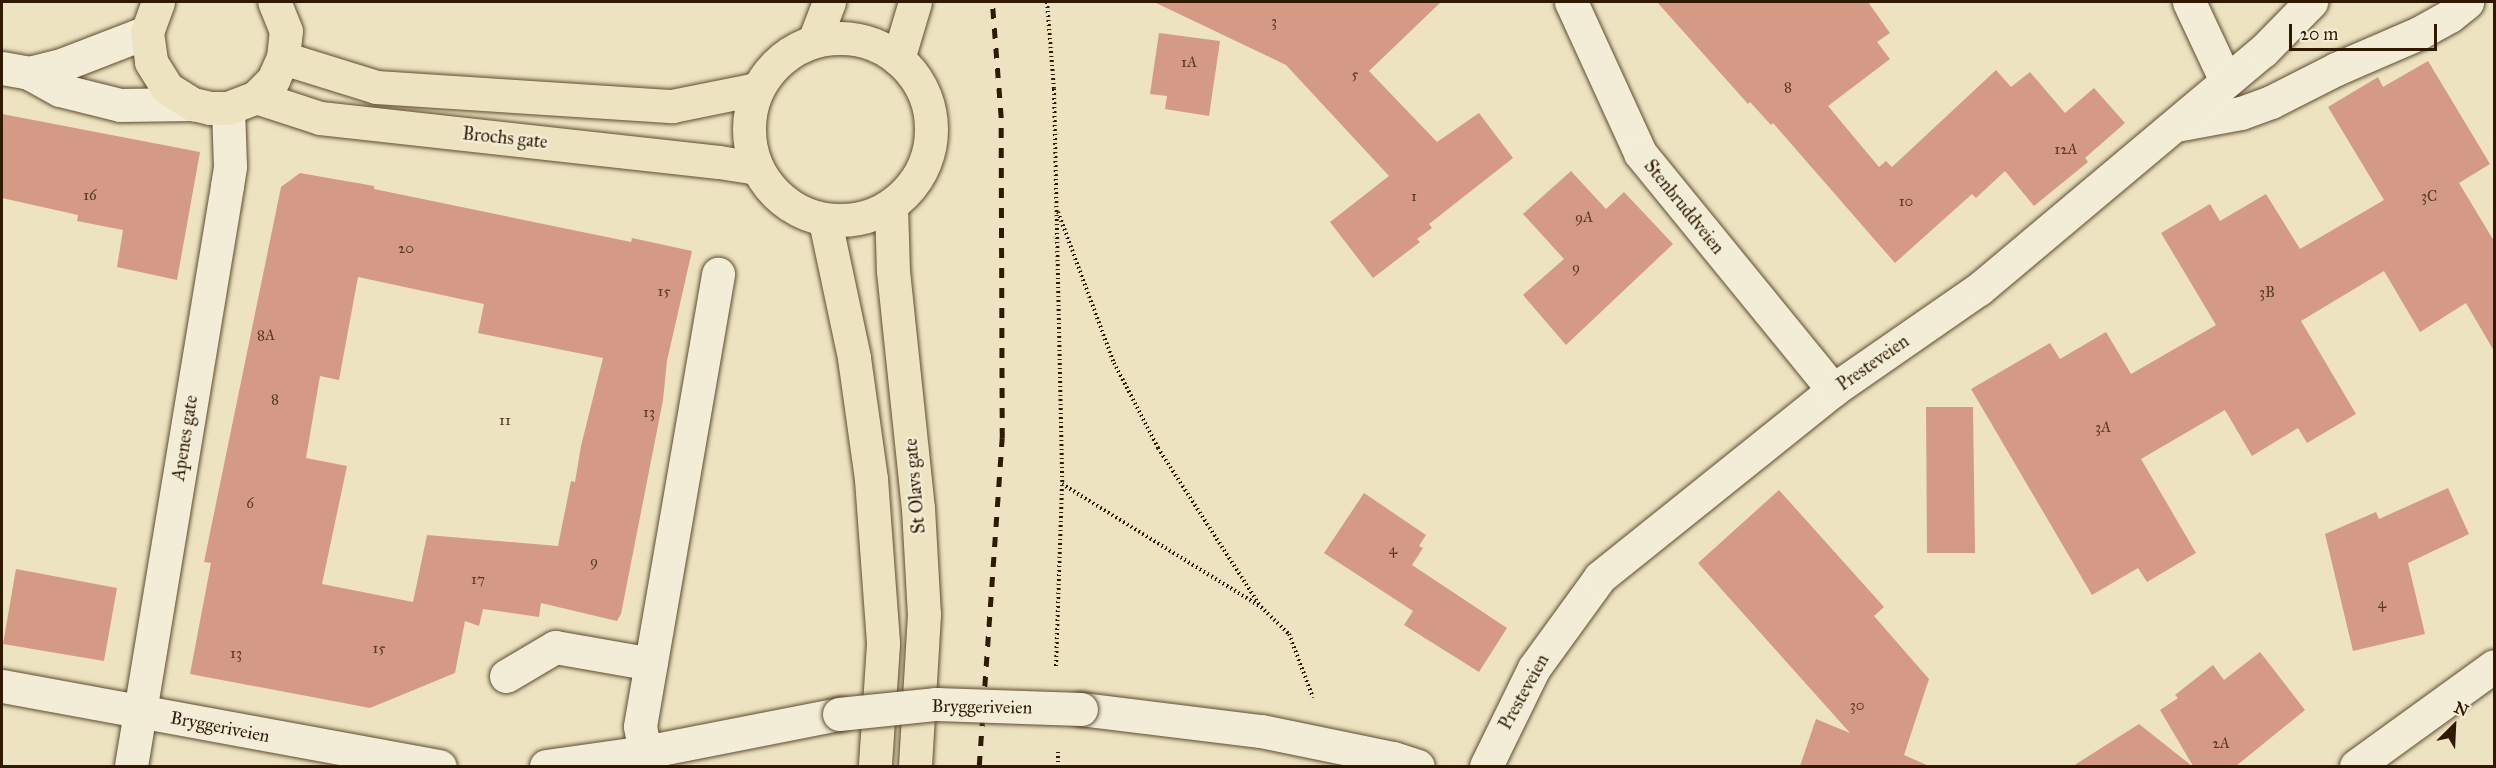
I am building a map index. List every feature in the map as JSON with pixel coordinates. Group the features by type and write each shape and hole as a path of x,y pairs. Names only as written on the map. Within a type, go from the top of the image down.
{"main road":[{"path":"158,2 147,32 151,62 167,88 193,104"},
{"path":"242,102 273,80 284,58 286,31 274,2"},
{"path":"814,41 829,2"},
{"path":"898,59 915,2"},
{"path":"858,39 898,59 922,89 928,105 931,137 920,174 891,206 863,219 825,221 786,205 757,168 747,131 756,89 782,58 814,41 858,39"},
{"path":"284,58 376,87 672,106 756,89"},
{"name":"Brochs gate","path":"193,104 210,108 242,102 320,118 707,160 757,168"},
{"name":"St Olavs gate","path":"891,206 894,271 918,508 924,614 915,766"},
{"path":"825,221 854,358 871,479 883,644 875,766"}],"street":[{"name":"Stenbruddveien","path":"1571,2 1640,153 1833,390"},
{"path":"2189,2 2226,81"},
{"name":"Presteveien","path":"1486,766 1534,668 1600,577 1833,390 1979,289 2263,51 2312,2"},
{"path":"2174,125 2241,113 2271,102 2336,69 2419,33 2450,16 2467,2"},
{"path":"15,71 64,64 147,32"},
{"path":"15,71 60,90 120,105 193,104"},
{"name":"Apenes gate","path":"131,766 242,102"},
{"path":"645,752 640,726 718,274"},
{"path":"506,676 555,647 651,664"},
{"path":"2356,766 2494,666"},
{"name":"Bryggeriveien","path":"2,686 440,766"},
{"name":"Bryggeriveien","path":"546,766 645,752 839,714 936,704 1081,709 1261,731 1310,740 1418,766"}],"path":[{"path":"1047,2 1054,89 1062,484 1057,671"},
{"path":"1056,206 1114,363 1158,448 1261,607"},
{"path":"1062,484 1261,607 1289,634 1314,702 1310,740"},
{"path":"1058,743 1058,766"}],"building":[{"path":"1154,2 1441,2 1369,71 1437,142 1479,113 1513,158 1429,224 1432,228 1417,239 1420,242 1373,278 1330,222 1389,176 1286,65"},
{"path":"1657,2 1868,2 1890,33 1877,42 1890,59 1828,106 1879,167 1886,161 1892,167 1996,70 2011,87 2030,72 2065,113 2094,88 2125,123 2085,158 2088,162 2034,206 2005,171 1976,198 1972,194 1895,263 1773,123 1771,125 1750,102 1748,104"},
{"path":"1159,33 1220,41 1209,116 1165,109 1167,96 1150,94"},
{"path":"2428,61 2490,164 2459,183 2494,241 2494,351 2466,303 2420,332 2384,271 2301,321 2356,414 2307,443 2298,428 2252,456 2225,410 2141,459 2196,553 2147,582 2138,568 2092,595 1971,389 2050,343 2060,359 2106,332 2131,374 2216,325 2161,233 2210,204 2220,221 2266,194 2300,249 2384,200 2328,107 2378,77 2383,87"},
{"path":"2,114 200,152 177,280 117,267 123,230 77,221 78,215 2,198"},
{"path":"1571,171 1606,209 1624,192 1673,244 1566,345 1523,295 1564,259 1523,214"},
{"path":"300,173 374,186 374,189 631,242 632,238 692,251 667,361 663,400 621,614 617,621 541,603 539,617 483,609 479,626 465,621 455,673 370,708 190,674 211,563 204,562 281,187","holes":["358,277 484,304 478,333 603,358 581,446 575,482 571,481 558,546 427,535 413,602 322,584 347,466 306,458 320,376 339,380"]},
{"path":"1926,407 1973,407 1975,553 1927,553"},
{"path":"2448,488 2469,534 2408,563 2425,634 2353,651 2325,534 2376,512 2379,519"},
{"path":"1779,490 1884,607 1874,616 1929,679 1904,755 1929,766 1800,766 1816,719 1850,733 1698,563"},
{"path":"1364,493 1426,535 1419,546 1423,548 1412,565 1507,628 1479,672 1404,625 1413,611 1324,553"},
{"path":"16,569 117,588 104,661 3,644"},
{"path":"2260,652 2305,710 2236,766 2193,766 2160,710 2178,698 2175,695 2213,665 2224,680"},
{"path":"2139,724 2192,766 2073,766"}],"railway":[{"path":"979,766 1002,438 1001,118 992,2"}]}
